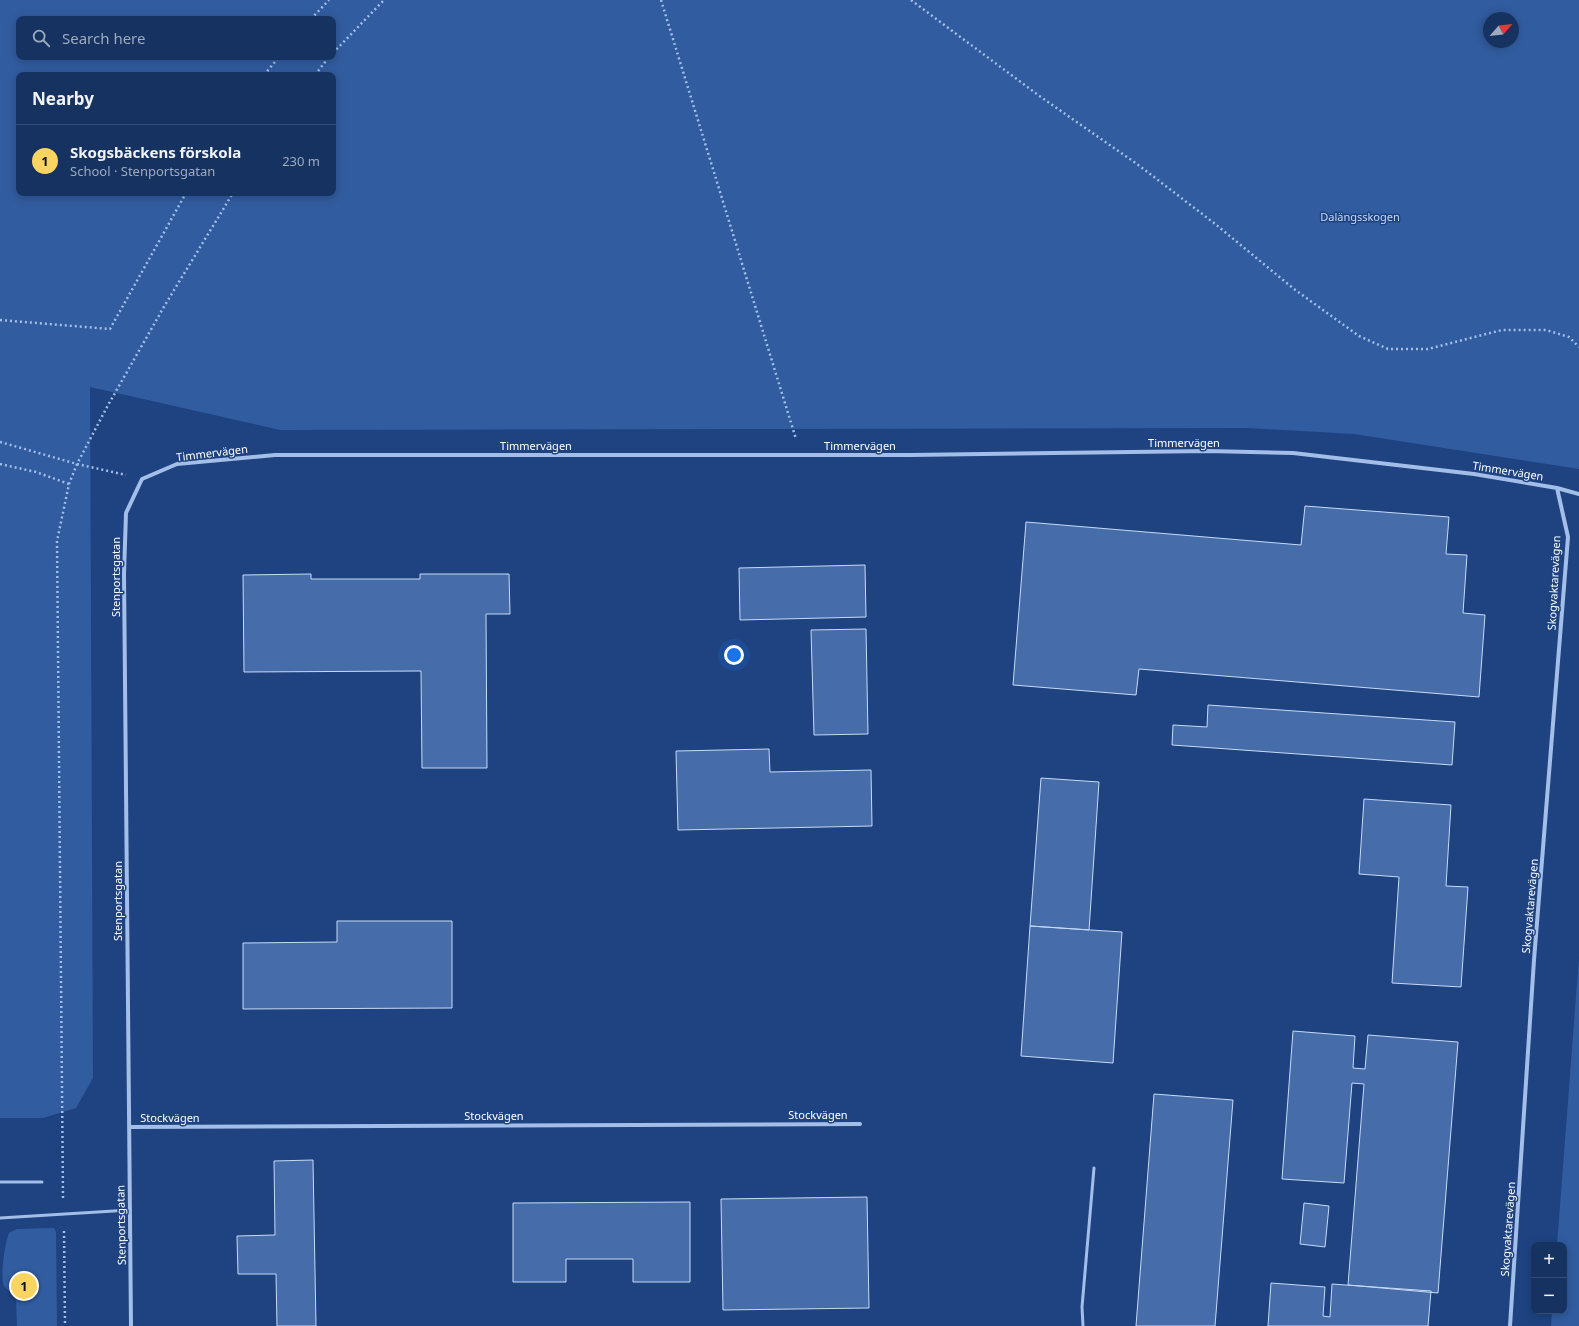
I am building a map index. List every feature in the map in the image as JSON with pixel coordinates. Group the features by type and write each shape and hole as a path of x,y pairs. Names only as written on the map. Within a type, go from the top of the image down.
{"street":[{"name":"Timmervägen","path":"142,479 177,464 276,455 800,455 1208,451 1293,453 1474,474 1557,488 1579,494"},
{"name":"Stenportsgatan","path":"132,1326 124,574 126,512 142,479"},
{"name":"Skogvaktarevägen","path":"1510,1326 1534,960 1568,537 1557,488"},
{"name":"Stockvägen","path":"129,1127 860,1124"}],"lane":[{"path":"1083,1326 1082,1307 1094,1168"},
{"path":"0,1182 42,1182"},
{"path":"0,1218 130,1210"}],"path":[{"path":"314,16 329,0"},
{"path":"336,50 384,0"},
{"path":"661,0 800,455"},
{"path":"911,0 1038,95 1137,164 1214,223 1294,289 1359,336 1388,349 1428,349 1502,330 1546,330 1569,337 1579,347"},
{"path":"266,72 276,60"},
{"path":"318,72 328,60"},
{"path":"0,320 110,329 184,196"},
{"path":"65,1326 57,541 69,484 77,464 165,305 231,196"},
{"path":"0,442 77,464 142,479"},
{"path":"0,464 36,472 69,484"}],"green space":[{"name":"Dalängsskogen","path":"0,0 1579,0 1579,469 1354,434 1247,428 280,430 90,387 93,1078 76,1108 43,1118 0,1118"},
{"path":"1579,957 1579,1326 1551,1326 1552,1314 1567,1314 1567,1242 1557,1242"},
{"path":"54,1228 56,1232 57,1326 17,1326 16,1297 4,1286 3,1282 4,1260 9,1233 17,1229"}],"building":[{"path":"1305,506 1449,517 1446,554 1467,555 1463,613 1485,615 1479,697 1139,669 1136,695 1013,685 1026,522 1301,545"},
{"path":"865,565 866,617 740,620 739,568"},
{"path":"311,574 311,579 420,579 420,574 509,574 510,614 486,614 487,768 422,768 421,671 244,672 243,575"},
{"path":"866,629 868,734 814,735 811,630"},
{"path":"1208,705 1455,722 1452,765 1172,745 1173,725 1207,727"},
{"path":"769,749 770,772 871,770 872,826 678,830 676,751"},
{"path":"1041,778 1099,782 1089,930 1030,926"},
{"path":"1364,799 1451,805 1446,886 1468,887 1461,987 1392,983 1399,877 1359,874"},
{"path":"337,921 452,921 452,1008 243,1009 243,943 337,942"},
{"path":"1030,926 1122,932 1113,1063 1021,1056"},
{"path":"1293,1031 1355,1036 1353,1068 1365,1069 1368,1035 1458,1042 1438,1293 1348,1285 1364,1084 1352,1083 1344,1183 1282,1179"},
{"path":"1154,1094 1233,1100 1215,1326 1136,1326"},
{"path":"313,1160 316,1326 277,1326 276,1274 238,1274 237,1236 275,1235 274,1161"},
{"path":"867,1197 869,1308 723,1310 721,1199"},
{"path":"690,1202 690,1282 633,1282 633,1259 566,1259 566,1282 513,1282 513,1203"},
{"path":"1304,1203 1329,1206 1325,1247 1300,1244"},
{"path":"1271,1283 1325,1287 1323,1316 1330,1317 1332,1284 1431,1291 1428,1326 1268,1326"}],"place":[{"name":"Skogsbäckens förskola","path":"24,1286"}]}
